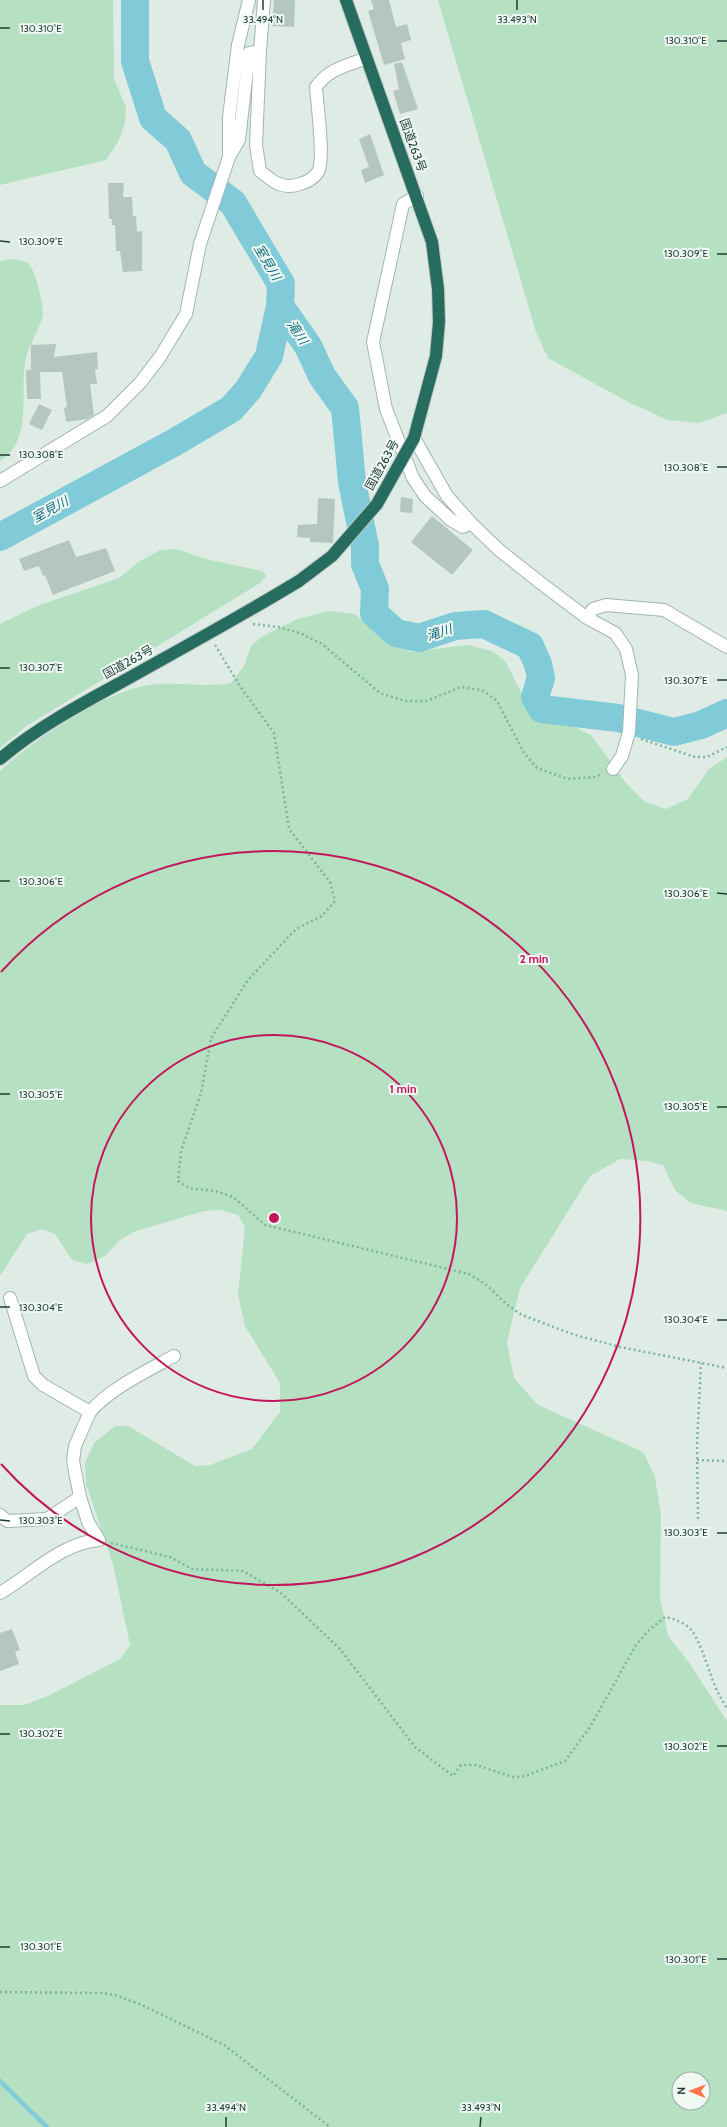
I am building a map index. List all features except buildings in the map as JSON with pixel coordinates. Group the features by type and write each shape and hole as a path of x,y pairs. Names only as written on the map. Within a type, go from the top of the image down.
{"highway":[{"name":"国道263号","path":"0,758 21,740 84,703 240,617 299,582 332,556 377,504 414,438 436,356 439,322 438,289 432,242 417,196 346,0"}],"street":[{"path":"229,157 229,117 238,45 249,0"},
{"path":"264,0 256,145 260,171 275,184 291,187 308,181 318,171 321,156 316,86 323,77 341,67 367,58"},
{"path":"0,481 107,416 140,383 160,357 186,314 200,244 229,157 240,140 249,53 260,51"},
{"path":"417,196 403,204 373,342 386,409 413,478 425,496 451,520 463,527 471,523"},
{"path":"414,438 447,496 471,523 500,550 587,618 615,634 626,649 632,675 628,734 622,756 613,769"},
{"path":"587,618 593,609 606,605 664,610 727,647"},
{"path":"10,1298 34,1376 44,1384 90,1412"},
{"path":"0,1593 53,1557 89,1541 99,1540 88,1522 80,1497 73,1461 75,1446 90,1412 96,1404 174,1356"},
{"path":"0,1515 7,1521 47,1519 80,1497"}],"path":[{"path":"240,617 252,624 278,626 300,633 322,644 380,693 405,701 427,701 461,688 482,690 497,701 524,753 537,768 568,779 594,777 613,769"},
{"path":"208,634 240,686 274,734 289,829 330,882 335,901 322,916 296,929 248,980 211,1038 201,1093 181,1151 178,1181 189,1188 214,1191 234,1197 265,1225 469,1274 488,1286 506,1304 522,1315 575,1335 620,1347 727,1368"},
{"path":"628,734 695,757 707,757 727,747"},
{"path":"698,1519 697,1460 701,1363"},
{"path":"697,1460 727,1461"},
{"path":"99,1540 170,1557 192,1569 243,1571 281,1593 340,1649 415,1748 453,1776 461,1765 476,1764 513,1777 525,1776 565,1761 590,1727 636,1645 649,1630 665,1617 676,1619 694,1632 717,1694 727,1708"},
{"path":"0,1992 101,1993 115,1995 142,2005 224,2045 330,2127"}],"green space":[{"path":"0,0 113,0 114,79 126,107 125,123 118,142 106,160 0,185"},
{"path":"438,0 727,0 727,413 699,423 668,420 630,403 548,358 536,332"},
{"path":"12,259 24,261 30,266 36,279 43,314 26,357 21,429 17,441 10,452 0,461 0,261"},
{"path":"176,549 206,559 262,571 266,576 260,583 25,727 0,748 0,624 37,606 119,578 137,563 160,550"},
{"path":"329,611 355,614 394,646 412,652 467,645 492,651 505,661 522,694 536,711 567,723 591,735 626,783 645,802 666,809 688,799 709,769 727,757 727,1211 691,1203 675,1190 663,1165 646,1161 620,1159 590,1176 520,1288 507,1342 514,1378 538,1405 643,1452 655,1477 661,1516 660,1598 668,1636 688,1661 727,1721 727,2127 0,2127 0,1705 24,1705 48,1696 120,1659 130,1645 113,1564 86,1484 85,1463 94,1443 115,1426 128,1426 195,1466 210,1465 252,1449 280,1412 280,1383 245,1326 238,1294 245,1227 238,1215 220,1210 204,1211 136,1231 120,1240 105,1256 87,1264 72,1260 55,1234 42,1229 27,1234 0,1276 0,771 31,745 70,719 111,697 131,689 159,684 211,685 231,683 244,666 251,646 263,636 298,619"}],"waterway":[{"name":"室見川","path":"0,537 175,442 231,409 248,390 269,356 280,306 281,284 233,203 193,173 178,140 153,118 135,61 135,0"},
{"name":"滝川","path":"280,306 308,346 322,376 345,408 352,482 365,546 365,564 375,589 374,613 396,633 419,638 455,626 484,624 530,646 538,664 541,678 535,697 542,709 618,718 674,732 701,725 727,713"},
{"path":"0,2081 47,2127"}]}
